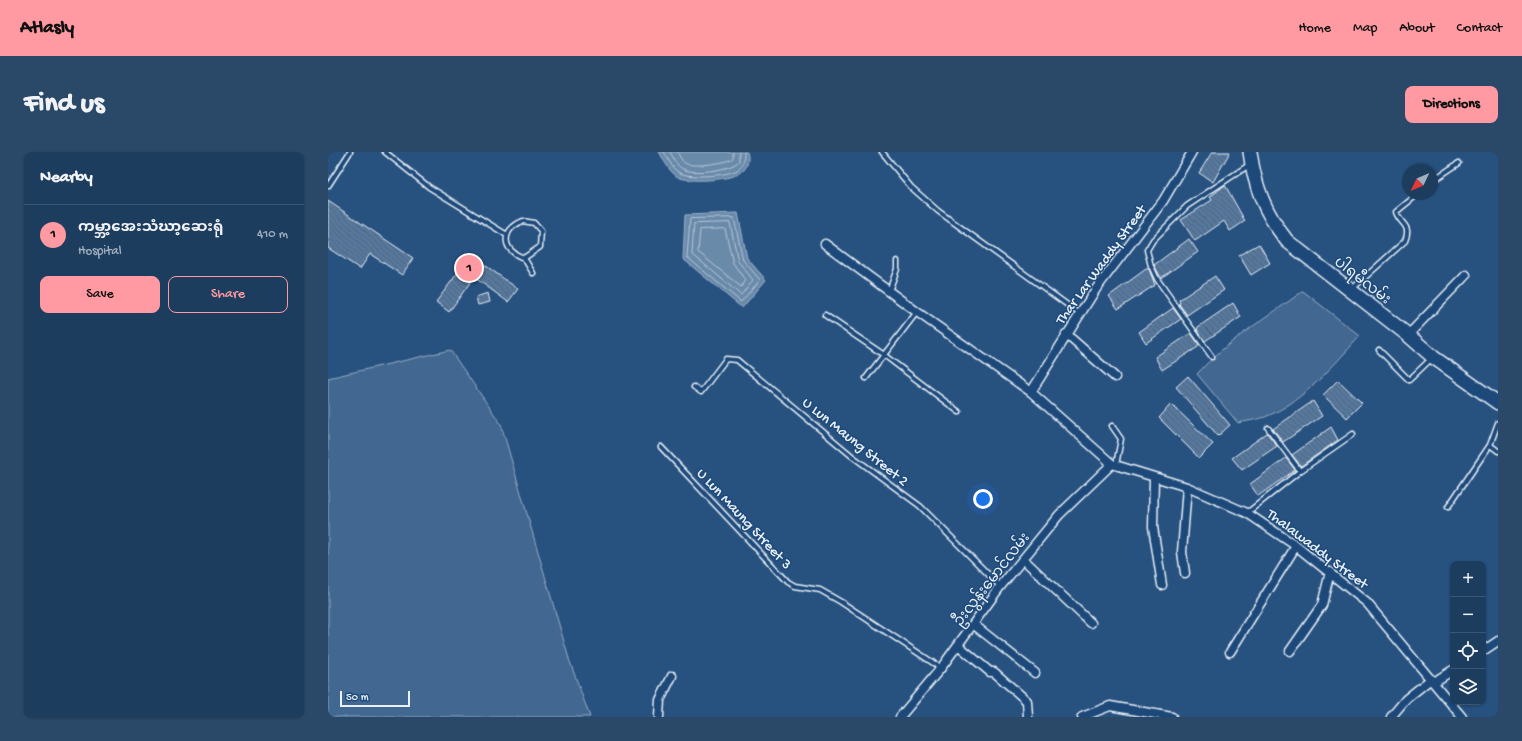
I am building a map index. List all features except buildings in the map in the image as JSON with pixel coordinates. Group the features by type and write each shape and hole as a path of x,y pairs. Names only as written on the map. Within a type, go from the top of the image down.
{"main road":[{"name":"ပါရမီလမ်း","path":"1251,158 1263,204 1272,222 1287,241 1408,335 1433,357 1498,403"}],"street":[{"name":"Thar Lar Waddy Street","path":"1031,392 1066,334 1096,289 1163,201 1192,152"},
{"path":"825,244 916,312 1031,392 1114,465"},
{"path":"1408,335 1466,275"},
{"path":"1066,334 1115,378"},
{"name":"ဦးလွန်းမောင်လမ်း","path":"900,717 941,668 1000,587 1059,515 1114,465"},
{"name":"Thalawaddy Street","path":"1114,465 1187,487 1247,513 1296,546 1367,603 1433,680 1462,717"},
{"path":"1154,477 1152,527 1162,585"},
{"path":"1185,573 1182,552 1187,487"},
{"path":"1230,652 1296,546"},
{"path":"1023,559 1092,623"},
{"path":"1290,651 1322,605 1330,572"},
{"path":"973,624 1035,673"},
{"path":"1486,649 1498,641"},
{"path":"958,645 990,672 994,672 1027,700 1028,717"},
{"path":"1391,717 1406,699 1433,680 1450,672"},
{"path":"659,717 660,700 672,676"},
{"path":"1082,717 1110,706 1172,717"}],"lane":[{"path":"328,186 350,152"},
{"path":"385,152 429,187 507,235"},
{"path":"882,152 910,187 938,211 1080,314"},
{"path":"1212,357 1157,279 1151,266 1147,250 1154,240 1187,206 1251,158"},
{"path":"1438,177 1459,163"},
{"path":"1350,290 1405,241 1408,234 1406,226 1396,212 1411,200"},
{"path":"524,258 540,248 541,231 534,223 523,221 512,225 507,235 507,246 513,254 524,258 532,273"},
{"path":"889,291 898,269 897,261"},
{"path":"866,378 916,312"},
{"path":"825,315 884,355 959,412"},
{"path":"1379,350 1409,380 1433,357"},
{"name":"U Lun Maung Street 2","path":"694,387 701,392 726,359 738,360 852,456 920,506 1000,587"},
{"path":"1448,507 1490,445 1498,423"},
{"path":"1112,426 1122,439 1114,465"},
{"path":"1268,428 1300,471"},
{"path":"1247,513 1300,471 1353,434"},
{"path":"1490,445 1498,451"},
{"name":"U Lun Maung Street 3","path":"661,447 788,582 795,586 820,590 841,602 941,668"}],"shaded area":[{"path":"1303,291 1360,336 1317,382 1292,403 1265,417 1238,423 1197,374 1221,350"},
{"path":"450,350 501,424 569,659 590,717 328,717 328,378"}],"water":[{"path":"659,152 747,152 748,161 742,172 733,176 708,180 690,180 683,179 675,175 667,166"},
{"path":"738,213 747,258 766,280 742,308 683,259 685,215"}],"place":[{"name":"ကမ္ဘာ့အေးသံဃာ့ဆေးရုံ","path":"469,268"}]}
